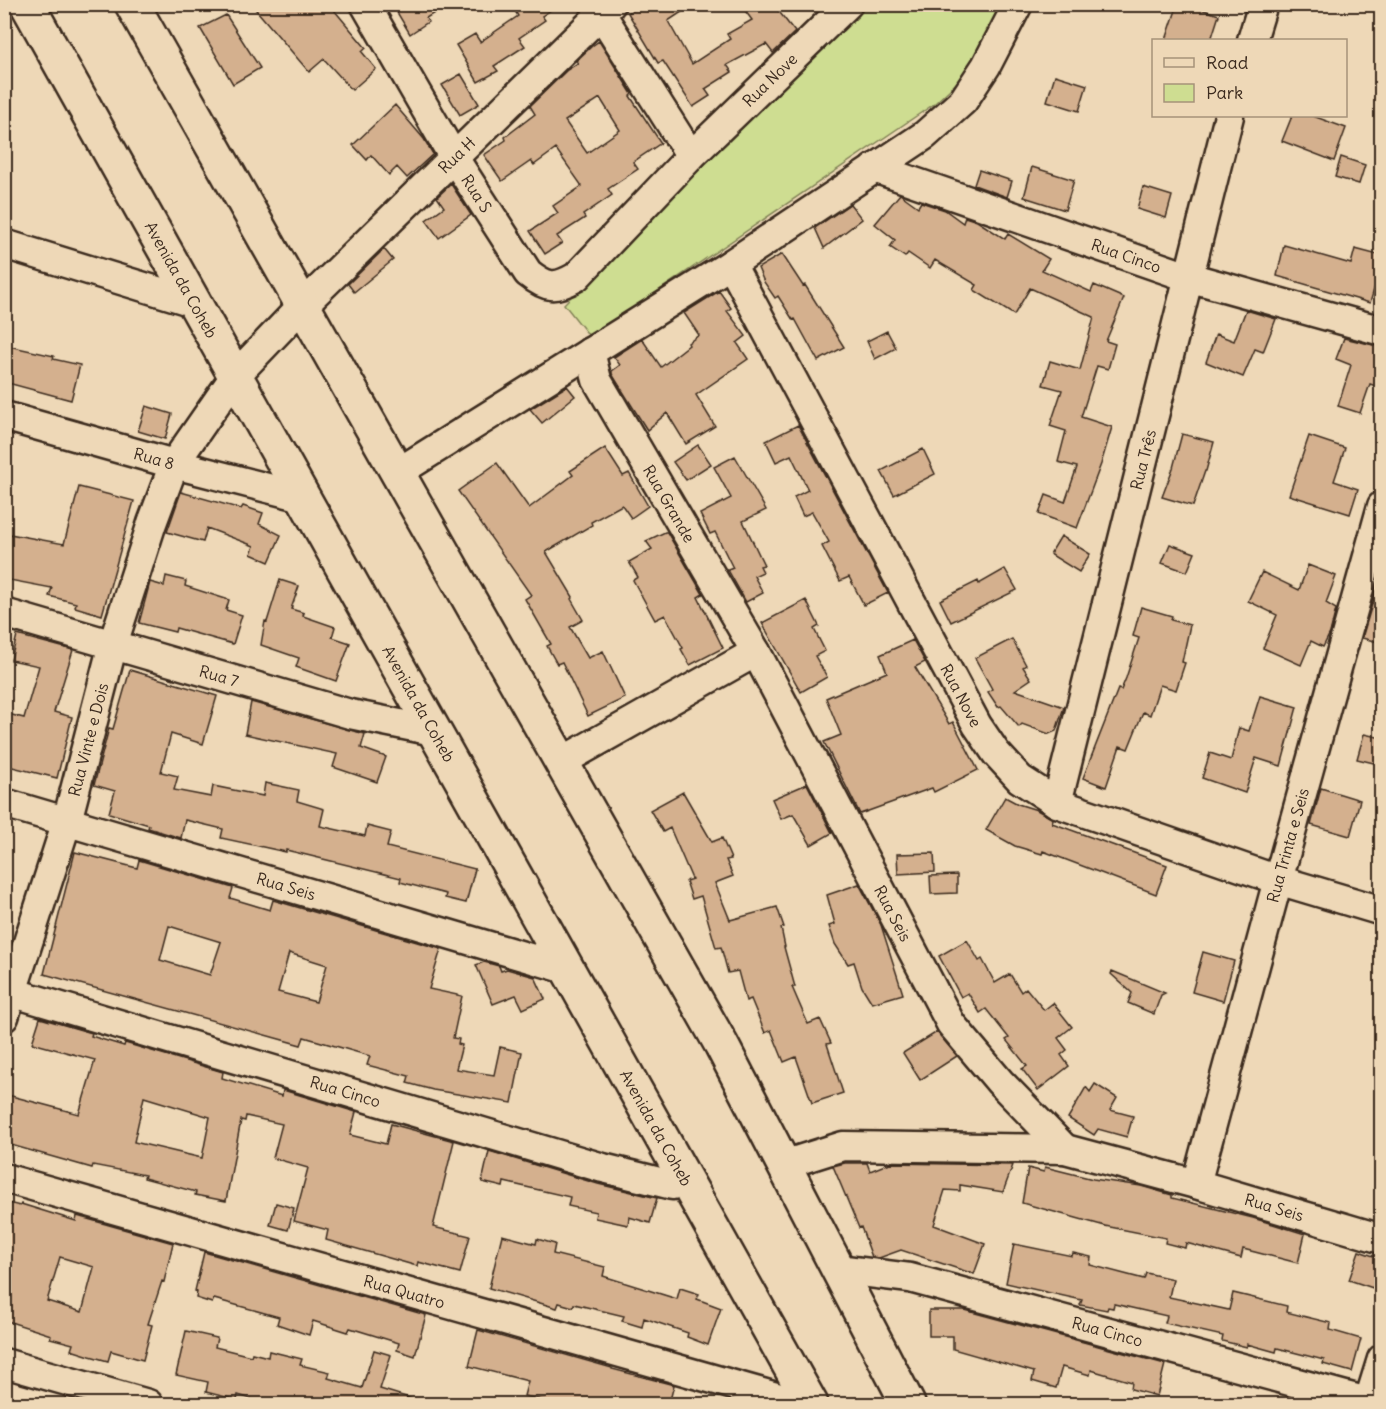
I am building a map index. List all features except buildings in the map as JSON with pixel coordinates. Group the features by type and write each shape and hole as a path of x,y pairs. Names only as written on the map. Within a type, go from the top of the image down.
{"main road":[{"name":"Avenida da Coheb","path":"27,4 811,1404"},
{"path":"132,4 721,1044 908,1404"}],"street":[{"name":"Rua Nove","path":"576,277 691,156 848,4"},
{"path":"397,473 731,264 925,135 963,101 986,66 1018,4"},
{"path":"1251,39 1263,4"},
{"name":"Rua S","path":"368,6 454,158 528,273 540,283 554,286 576,277"},
{"path":"602,8 691,156"},
{"name":"Rua H","path":"235,376 602,8"},
{"name":"Rua Três","path":"1057,803 1229,117"},
{"name":"Rua Cinco","path":"874,168 1188,277 1382,331"},
{"path":"4,244 194,302"},
{"name":"Rua Nove","path":"731,264 977,725 996,753 1020,779 1057,803 1278,880 1382,911"},
{"name":"Rua Grande","path":"590,352 597,380 756,652"},
{"name":"Rua Vinte e Dois","path":"7,1000 67,820 113,644 152,523 174,464 235,376"},
{"name":"Rua 8","path":"4,416 174,464 303,497"},
{"name":"Rua Trinta e Seis","path":"1196,1184 1382,506"},
{"name":"Rua 7","path":"4,613 350,714 434,731"},
{"path":"561,762 756,652"},
{"name":"Rua Seis","path":"756,652 951,1024 1000,1082 1065,1149"},
{"name":"Rua Seis","path":"4,803 567,969"},
{"name":"Rua Cinco","path":"7,1000 603,1168 672,1185 687,1182"},
{"name":"Rua Seis","path":"783,1165 843,1146 1065,1149 1196,1184 1382,1239"},
{"name":"Rua Quatro","path":"4,1178 733,1395 801,1404"},
{"name":"Rua Cinco","path":"837,1269 910,1278 1371,1404"},
{"path":"1371,1404 1382,1359"},
{"path":"4,1363 147,1404"}],"green space":[{"path":"858,5 1000,5 1000,10 966,74 934,104 590,337 564,304"}]}
